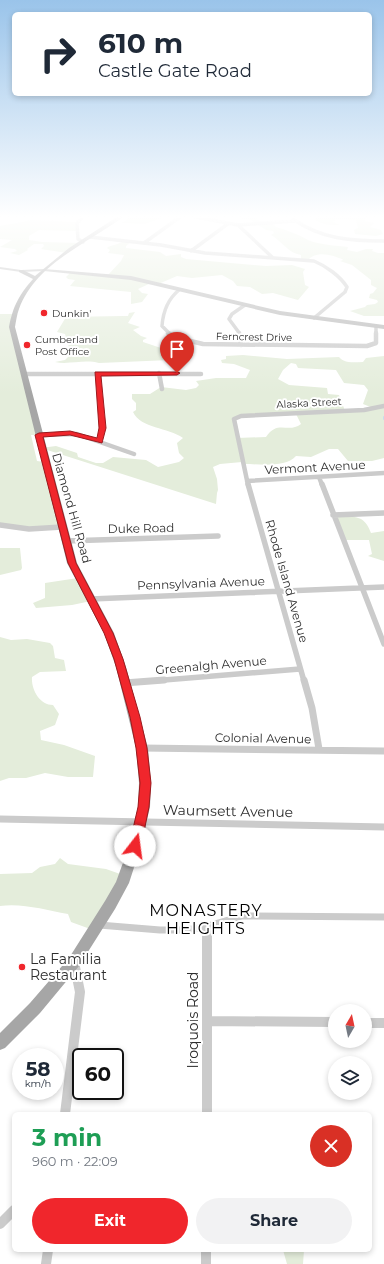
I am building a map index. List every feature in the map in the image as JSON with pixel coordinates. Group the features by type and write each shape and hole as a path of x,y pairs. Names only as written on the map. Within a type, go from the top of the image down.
{"main road":[{"path":"32,276 36,278"},
{"name":"Diamond Hill Road","path":"0,1043 35,1008 74,962 98,925 122,883 135,846 141,822 145,783 142,748 121,667 109,633 72,563 13,336 12,318 17,306 36,278"}],"street":[{"path":"109,276 131,278 245,305 314,318 384,327"},
{"path":"314,318 345,292 347,284 337,276"},
{"name":"Ferncrest Drive","path":"179,290 172,295 162,321 164,330 172,336 190,342 241,345 367,346 376,343 376,327"},
{"path":"241,345 240,334 229,319 232,314 245,305"},
{"path":"159,373 162,389"},
{"path":"24,374 202,374"},
{"path":"98,374 103,428 100,441"},
{"name":"Alaska Street","path":"235,418 241,416 364,410 384,406"},
{"name":"Rhode Island Avenue","path":"235,418 234,422 247,481 312,708 319,750"},
{"path":"39,435 70,433 100,441 134,454"},
{"name":"Vermont Avenue","path":"247,481 384,473"},
{"path":"319,477 384,644"},
{"path":"333,515 384,513"},
{"path":"0,525 29,529 62,527"},
{"name":"Duke Road","path":"66,541 218,536"},
{"name":"Pennsylvania Avenue","path":"90,599 384,587"},
{"name":"Greenalgh Avenue","path":"124,683 300,669"},
{"name":"Colonial Avenue","path":"142,748 384,751"},
{"name":"Waumsett Avenue","path":"0,820 384,827"},
{"path":"98,925 178,930 207,926 242,916 384,918"},
{"name":"Iroquois Road","path":"207,926 207,1112"},
{"path":"64,1112 80,992 74,962"},
{"path":"208,1021 328,1022"},
{"path":"372,1023 384,1023"},
{"path":"0,1224 12,1212"},
{"path":"46,1264 48,1252"},
{"path":"206,1252 206,1264"}],"green space":[{"path":"67,276 212,276 192,278 177,276 156,285 151,283 138,289 142,293 148,294 142,302 131,304 131,292 70,286 75,280 68,279 66,277"},
{"path":"224,276 304,276 305,285 309,287 298,300 273,293 262,294 250,287 237,286 233,281"},
{"path":"366,276 384,276 384,316 364,316 350,311 378,302 377,300 369,298 370,294 377,288 371,285 371,280"},
{"path":"135,312 128,323 140,327 133,330 141,336 147,338 143,340 143,342 164,349 186,352 179,358 170,360 99,363 55,362 65,360 71,354 65,334 57,332 66,317 128,316 129,313"},
{"path":"0,314 13,314 11,324 37,435 31,435 37,461 44,462 61,528 0,526"},
{"path":"243,355 287,359 339,357 347,362 363,362 366,358 384,356 384,458 372,461 348,461 338,449 329,449 311,457 296,456 291,460 279,464 244,464 242,462 220,464 213,467 217,479 218,490 216,504 41,448 56,446 77,453 78,457 96,463 103,463 113,457 146,460 158,467 179,462 184,458 179,453 177,443 183,438 177,434 148,425 137,418 133,412 136,410 136,403 132,399 132,394 150,394 161,387 186,390 196,388 199,385 196,381 216,378 246,378 250,370 234,364 222,363 221,360 226,359 226,356","holes":["291,363 296,364 298,368 336,370 344,383 364,385 368,390 363,404 373,408 345,411 339,395 328,394 327,388 289,385 278,379 283,370","296,414 301,424 296,427 275,429 266,437 237,438 236,417"]},
{"path":"335,517 352,517 361,519 365,522 371,533 384,531 384,561 368,556 372,554 369,540 343,540"},
{"path":"0,548 20,548 21,570 0,575"},
{"path":"78,578 91,601 72,605 36,608 33,603 45,598 45,583"},
{"path":"0,637 11,640 27,639 50,643 53,646 55,658 64,660 66,671 40,672 32,677 33,687 37,696 40,700 53,705 59,714 55,725 40,731 41,740 64,745 95,756 93,777 68,777 45,773 26,778 9,778 0,781"},
{"path":"60,858 68,864 106,869 123,875 93,930 71,922 68,914 26,906 0,906 0,874 32,873 40,867 55,864"},
{"path":"284,1252 304,1252 303,1264 287,1264"}],"place":[{"name":"Dunkin'","path":"44,313"},
{"name":"Cumberland Post Office","path":"27,345"},
{"name":"La Familia Restaurant","path":"22,967"}],"district":[{"name":"MONASTERY HEIGHTS","path":"206,919"}],"route":[{"path":"135,846 139,833 145,795 142,748 135,717 124,683 119,659 109,633 72,563 39,435 70,433 100,441 103,428 98,374 177,373"}]}
